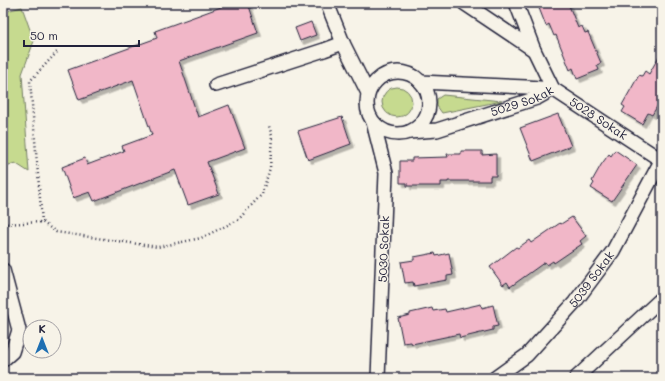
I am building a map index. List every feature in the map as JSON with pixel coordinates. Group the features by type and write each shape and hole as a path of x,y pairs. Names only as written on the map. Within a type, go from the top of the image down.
{"street":[{"path":"327,3 343,43 368,94"},
{"path":"464,3 534,50"},
{"path":"516,3 534,50 553,89"},
{"path":"216,85 343,43"},
{"path":"398,72 408,73 421,82 428,94 429,102 428,112 418,127 409,132 399,134 389,133 380,129 373,122 368,113 368,94 373,85 380,78 389,73 398,72"},
{"name":"5029 Sokak","path":"421,82 553,89"},
{"name":"5029 Sokak","path":"409,132 437,130 537,98 553,89"},
{"name":"5028 Sokak","path":"553,89 662,160"},
{"name":"5030 Sokak","path":"373,122 386,173 378,378"},
{"name":"5039 Sokak","path":"495,378 527,355 575,302 613,251 662,160"},
{"path":"3,270 19,330 12,352 3,360"},
{"path":"576,378 662,298"}],"path":[{"path":"42,222 30,81 58,52"},
{"path":"3,224 42,222 56,232 158,247 201,238 238,220 262,194 270,168 272,136 269,126"}],"green space":[{"path":"22,7 34,41 22,74 29,172 15,163 3,167 3,12"},
{"path":"397,87 408,91 412,102 408,113 397,117 386,113 382,102 386,91"},
{"path":"443,95 502,101 442,113 437,106 437,99"}],"building":[{"path":"232,3 248,3 258,33 179,61 198,117 229,105 245,148 207,162 219,194 188,205 175,170 94,201 90,192 73,198 62,167 85,158 87,165 124,151 122,146 152,135 133,80 79,100 68,70 157,38 155,31"},
{"path":"542,3 568,3 578,28 582,26 585,33 588,32 601,63 597,65 599,70 577,79 573,68 570,70 556,35 554,36 549,24 546,26 539,8 543,6"},
{"path":"311,22 316,35 300,41 295,28"},
{"path":"662,51 662,98 652,115 648,113 642,124 622,112 625,107 622,105 639,75 642,76 645,71 649,74"},
{"path":"558,114 571,146 533,161 520,128"},
{"path":"342,117 351,144 308,160 298,131"},
{"path":"615,150 637,165 612,201 591,188 594,183 592,181 601,165 609,154 611,156"},
{"path":"461,151 482,151 482,155 496,154 496,176 490,176 490,181 441,182 441,186 407,186 407,183 400,183 400,161 412,161 412,158 448,157 447,154 461,154"},
{"path":"572,217 586,236 580,241 582,244 554,263 553,261 547,265 545,262 510,287 507,282 503,285 490,267 516,247 518,248 529,240 531,243 560,223 561,224"},
{"path":"435,253 436,256 449,253 453,275 447,276 447,280 414,286 413,282 405,283 401,262 414,260 414,257"},
{"path":"481,304 482,308 493,305 498,326 493,327 493,330 460,338 459,334 412,344 411,342 403,343 398,318 410,315 410,313 432,308 433,311 445,309 446,312"}]}
